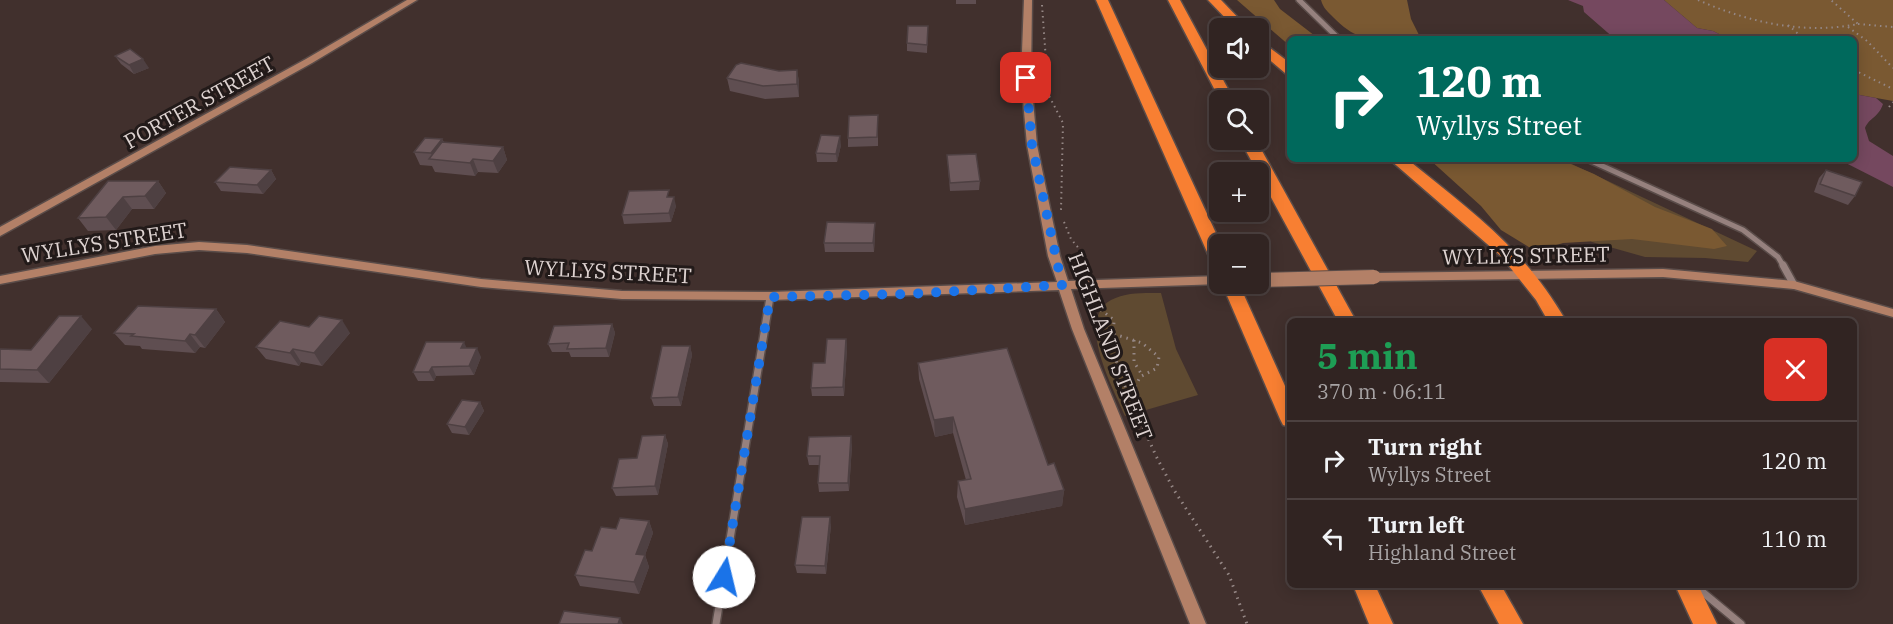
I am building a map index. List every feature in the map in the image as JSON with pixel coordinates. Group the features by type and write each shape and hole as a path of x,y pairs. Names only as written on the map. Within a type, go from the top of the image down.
{"highway":[{"path":"1102,0 1209,237"},
{"path":"1174,0 1222,90"},
{"path":"1214,0 1232,18"},
{"path":"1269,53 1287,68"},
{"path":"1253,150 1345,318"},
{"path":"1401,162 1505,250 1529,275 1555,318"},
{"path":"1234,294 1287,412"},
{"path":"1365,588 1381,624"},
{"path":"1491,588 1511,624"},
{"path":"1687,588 1705,624"}],"street":[{"name":"PORTER STREET","path":"0,232 300,66 413,0"},
{"name":"HIGHLAND STREET","path":"1028,0 1027,86 1032,145 1062,285 1198,624"},
{"path":"1299,0 1336,36"},
{"path":"1594,162 1743,230 1778,257 1794,285"},
{"name":"WYLLYS STREET","path":"0,280 155,250 199,246 247,249 549,290 622,295 770,297 908,294 1062,285 1209,280"},
{"name":"WYLLYS STREET","path":"1269,280 1663,273 1794,285 1893,313"},
{"path":"716,624 770,297"},
{"path":"1698,588 1741,624"}],"path":[{"path":"1041,0 1046,57 1042,82 1063,123 1061,210 1069,235 1086,257 1086,266"},
{"path":"1698,0 1737,17 1788,26 1848,27 1858,24 1893,27"},
{"path":"1831,0 1858,24"},
{"path":"1788,26 1800,36"},
{"path":"1848,27 1867,41 1893,68"},
{"path":"1857,71 1893,89"},
{"path":"1889,107 1893,102"},
{"path":"1100,309 1114,320 1117,364 1130,397 1174,490 1229,575 1247,624"},
{"path":"1114,334 1134,340 1149,348 1159,357 1155,370 1143,375 1130,397"},
{"path":"1134,340 1134,362 1143,375"}],"shaded area":[{"path":"1237,0 1274,0 1280,9 1315,36 1287,36 1287,43 1269,28 1269,18 1258,18"},
{"path":"1321,0 1407,0 1411,19 1420,36 1354,34 1323,5"},
{"path":"1568,0 1664,0 1697,28 1713,31 1723,36 1612,36 1584,12 1583,6"},
{"path":"1664,0 1893,0 1893,101 1857,95 1857,36 1723,36 1713,31 1697,28"},
{"path":"1857,95 1876,98 1883,104 1865,128 1869,141 1893,156 1893,187 1844,162 1857,162"},
{"path":"1432,162 1566,162 1594,174 1655,207 1712,229 1727,246 1714,249 1632,239 1563,243 1544,249 1532,249 1501,230 1481,206"},
{"path":"1488,162 1567,162 1757,251 1748,262 1705,258 1645,257 1592,242"},
{"path":"1161,293 1176,349 1198,395 1125,416 1100,355 1096,323 1101,310 1117,297 1129,294"}],"building":[{"path":"908,26 928,26 927,45 907,43"},
{"path":"130,49 143,59 129,65 115,56"},
{"path":"741,63 779,71 797,70 797,84 763,86 727,78 736,65"},
{"path":"878,115 877,137 848,138 849,116"},
{"path":"821,135 840,136 836,154 816,153"},
{"path":"425,138 442,139 431,153 414,152"},
{"path":"442,142 503,147 493,161 473,159 470,163 429,159"},
{"path":"976,154 980,181 950,183 947,155"},
{"path":"230,167 271,170 257,185 215,182"},
{"path":"1826,170 1862,182 1855,196 1820,184"},
{"path":"108,181 158,181 145,196 123,197 106,217 78,218"},
{"path":"669,190 667,197 674,197 669,213 622,215 629,191"},
{"path":"827,222 875,223 873,243 824,243"},
{"path":"138,306 216,309 195,335 190,334 185,341 114,333"},
{"path":"59,316 81,316 37,370 0,369 0,349 31,350"},
{"path":"319,316 342,320 314,353 293,349 290,353 256,347 280,321 309,327"},
{"path":"612,324 606,348 567,349 569,343 548,344 554,326"},
{"path":"827,339 846,339 843,387 811,388 813,363 825,363"},
{"path":"426,342 464,342 461,348 477,348 469,366 432,367 429,372 413,372"},
{"path":"662,346 690,346 678,397 651,398"},
{"path":"1007,348 1048,465 1054,463 1064,490 965,509 958,481 971,479 953,417 934,420 918,363"},
{"path":"462,400 480,402 465,427 447,424"},
{"path":"665,435 655,486 612,488 619,459 637,458 642,436"},
{"path":"851,436 848,483 818,483 820,456 807,456 809,437"},
{"path":"802,517 830,517 825,566 795,565"},
{"path":"620,518 649,521 636,554 645,555 634,582 575,575 585,550 592,551 601,527 616,529"},
{"path":"564,611 620,618 618,624 559,624"}],"route":[{"path":"724,577 770,297 908,294 1062,285 1032,145 1026,78"}]}
